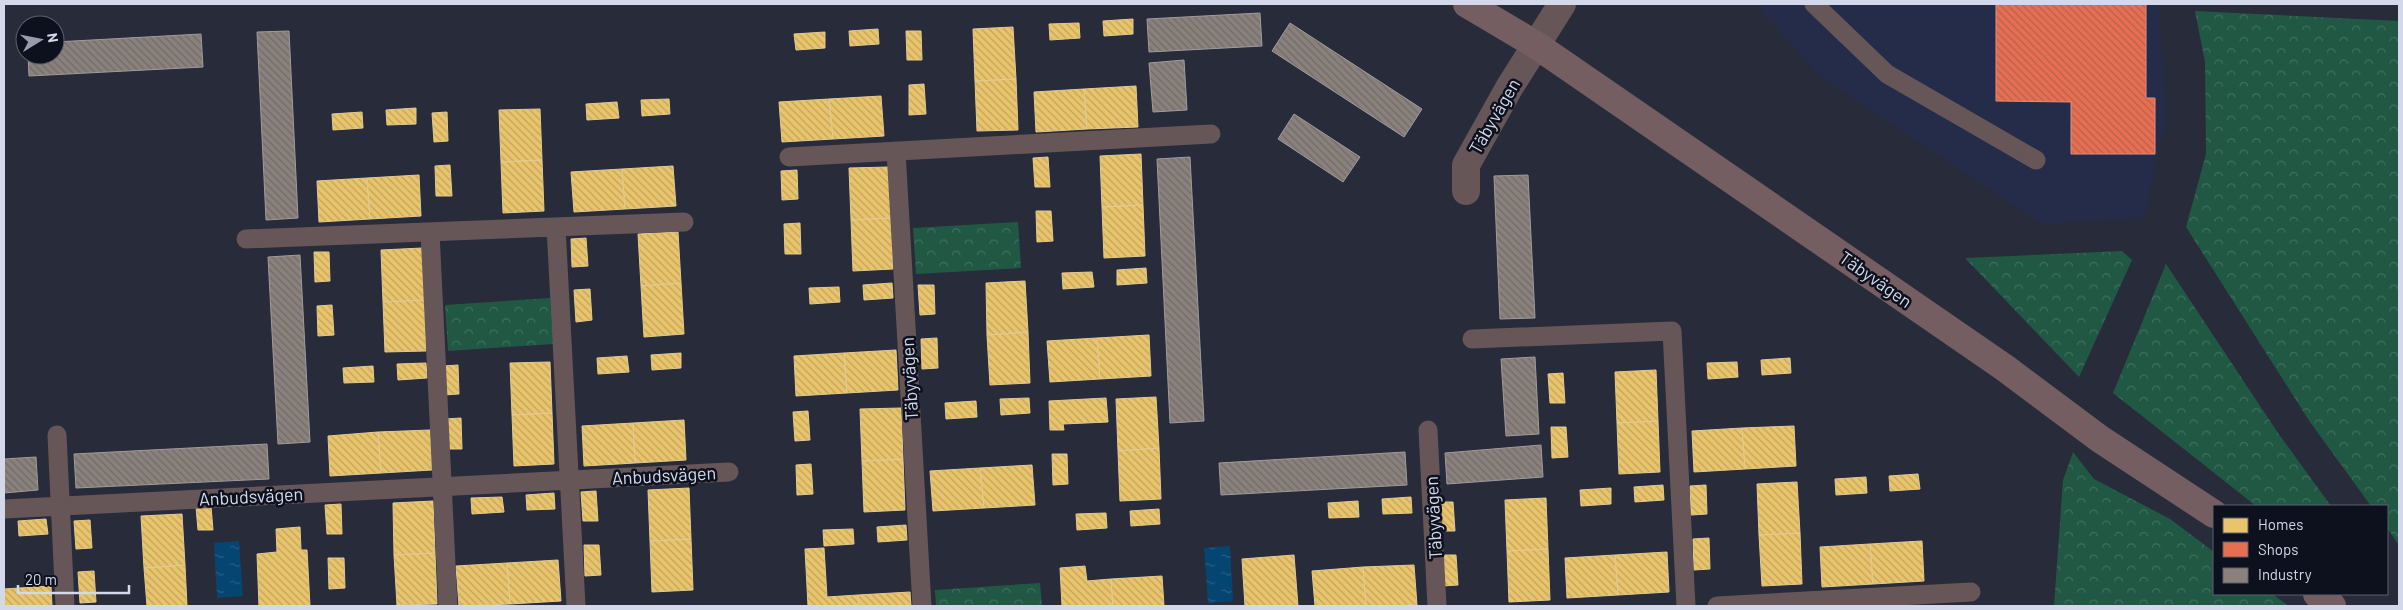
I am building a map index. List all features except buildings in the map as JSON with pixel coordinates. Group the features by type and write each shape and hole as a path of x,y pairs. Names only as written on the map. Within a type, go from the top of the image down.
{"main road":[{"name":"Täbyvägen","path":"1467,4 1536,45 1996,362 2100,439 2213,513"},
{"path":"2318,595 2332,606"}],"street":[{"path":"1536,45 1562,4"},
{"name":"Täbyvägen","path":"1466,191 1466,164 1536,45"}],"lane":[{"path":"1814,4 1887,74 2036,160"},
{"path":"789,157 1211,134"},
{"name":"Täbyvägen","path":"896,151 922,606"},
{"path":"246,239 684,222"},
{"path":"556,227 576,606"},
{"path":"430,232 448,606"},
{"path":"1472,339 1672,331 1686,606"},
{"name":"Täbyvägen","path":"1428,430 1437,606"},
{"path":"57,435 65,606"},
{"name":"Anbudsvägen","path":"4,509 729,472"},
{"path":"1717,606 1971,592"}],"shaded area":[{"path":"1756,4 2159,4 2166,119 2144,218 2042,224 1817,74"}],"green space":[{"path":"2195,11 2399,21 2399,545 2388,529 2388,505 2370,505 2310,422 2186,227 2206,154 2205,62"},
{"path":"1018,222 1021,268 916,274 913,228"},
{"path":"2122,251 2132,260 2079,377 1965,258"},
{"path":"2166,264 2278,433 2330,505 2255,505 2113,393"},
{"path":"550,298 553,344 448,351 445,305"},
{"path":"2073,452 2094,479 2170,519 2213,551 2213,595 2273,595 2289,606 2054,606 2063,480"},
{"path":"1040,583 1042,606 936,606 935,590"}],"water":[{"path":"239,541 243,596 217,598 214,543"},
{"path":"1230,546 1233,601 1208,603 1204,548"}]}
